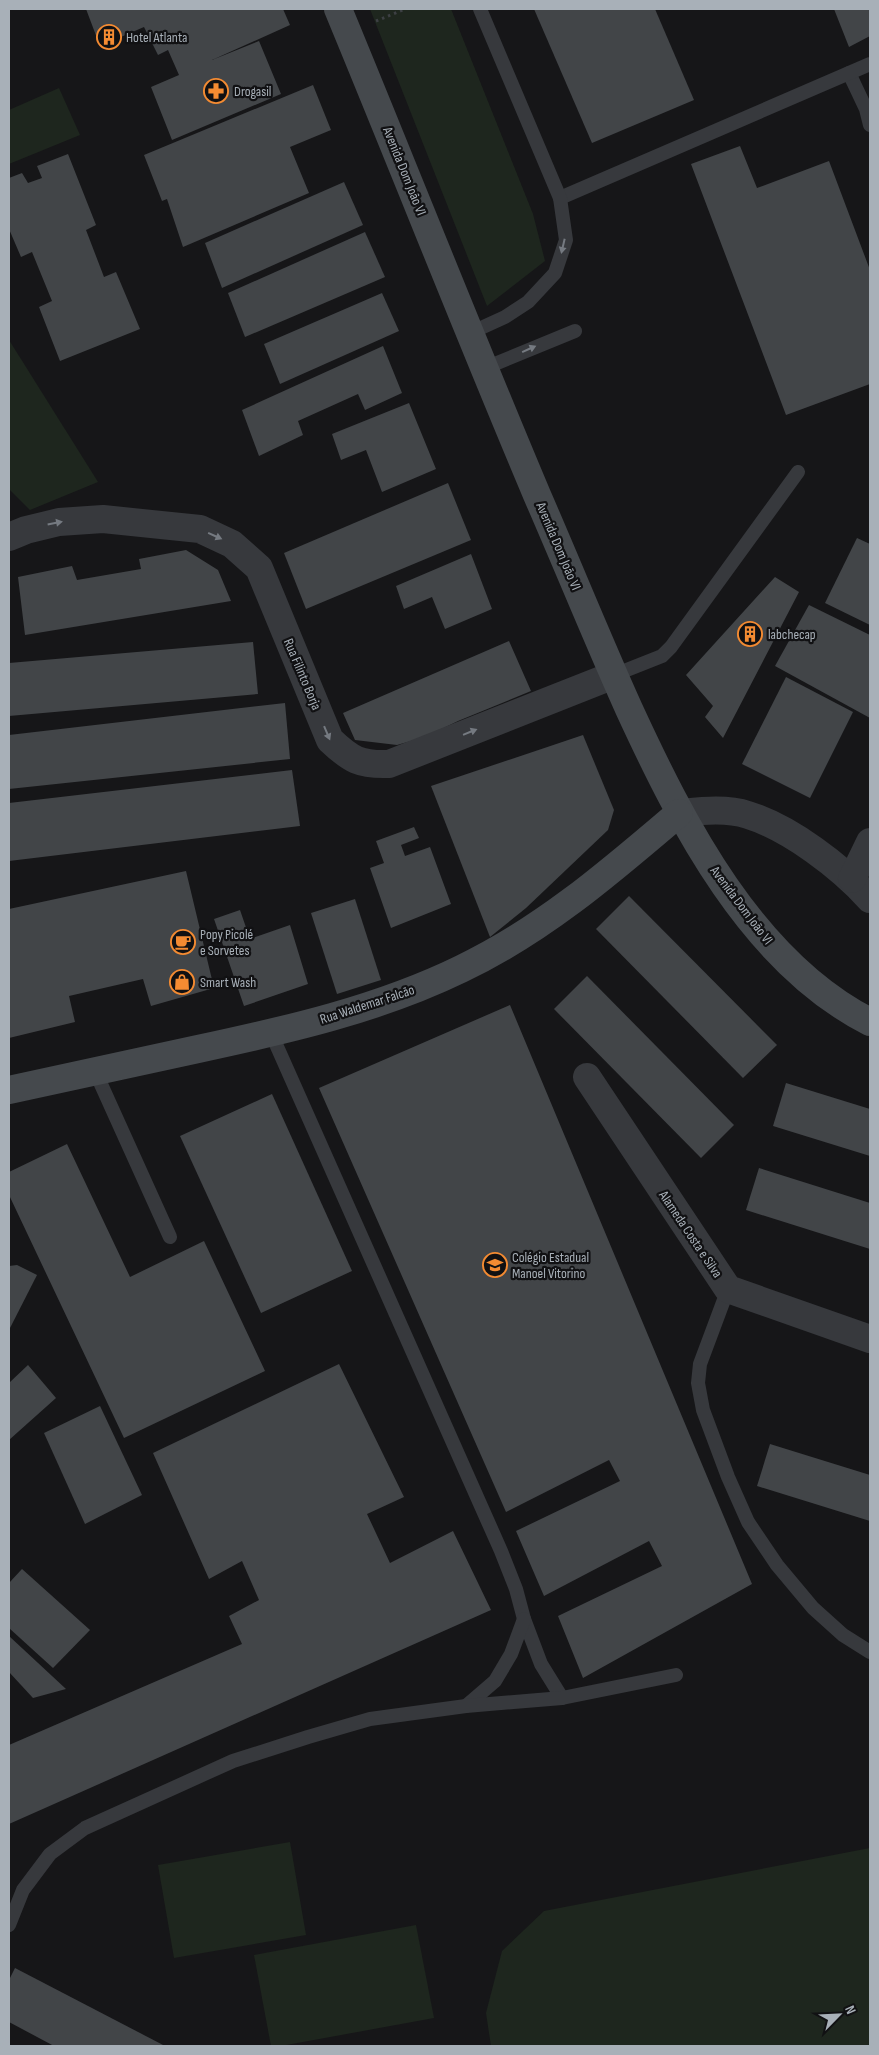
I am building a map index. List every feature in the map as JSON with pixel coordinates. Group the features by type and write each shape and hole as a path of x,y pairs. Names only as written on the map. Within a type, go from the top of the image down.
{"main road":[{"name":"Avenida Dom João VI","path":"338,9 470,333 614,675 679,813 718,876 763,936 815,985 870,1022"},
{"name":"Rua Waldemar Falcão","path":"9,1090 271,1033 382,1002 462,970 535,928 604,877 679,813"}],"street":[{"name":"Rua Filinto Borja","path":"9,537 26,530 59,522 103,519 200,529 232,544 258,568 330,740 347,756 370,765 389,764 614,675"},
{"path":"679,813 711,810 747,814 786,831 852,879 870,900"},
{"path":"852,879 870,842"},
{"name":"Alameda Costa e Silva","path":"587,1077 728,1289 870,1339"}],"lane":[{"path":"470,333 505,317 528,302 555,273 566,240 560,198 480,9"},
{"path":"560,198 870,64"},
{"path":"849,73 866,109 870,125"},
{"path":"485,368 575,331"},
{"path":"614,675 662,656 671,647 798,472"},
{"path":"271,1033 497,1542 516,1589 524,1619 541,1664 562,1698"},
{"path":"95,1071 170,1236"},
{"path":"728,1289 700,1364 698,1383 703,1410 728,1477 748,1522 777,1565 813,1608 843,1635 870,1652"},
{"path":"466,1706 495,1681 511,1654 524,1619"},
{"path":"9,1925 23,1890 50,1854 85,1828 233,1761 370,1719 466,1706 562,1698 676,1675"}],"shaded area":[{"path":"370,9 451,9 533,214 545,261 487,306"},
{"path":"59,88 80,135 9,164 9,110"},
{"path":"9,340 98,482 30,510 9,489"},
{"path":"290,1842 306,1935 174,1958 158,1865"},
{"path":"870,1848 870,2046 491,2046 486,2013 502,1951 544,1911"},
{"path":"416,1925 434,2018 281,2046 271,2046 254,1955"}],"building":[{"path":"86,9 283,9 290,25 212,60 259,41 281,94 172,140 151,87 179,75 168,50 158,55 144,27 100,46"},
{"path":"534,9 655,9 694,100 592,143"},
{"path":"834,9 870,9 870,36 849,47"},
{"path":"313,85 331,130 290,147 309,193 183,247 167,199 162,201 144,155"},
{"path":"740,146 757,188 829,161 870,270 870,384 786,415 691,164"},
{"path":"68,154 96,225 86,230 104,277 116,272 140,329 60,361 39,307 52,301 32,252 21,257 9,229 9,178 22,173 28,183 42,178 37,166"},
{"path":"344,182 363,225 222,288 205,243"},
{"path":"365,232 385,277 245,337 228,293"},
{"path":"382,293 399,331 280,384 264,344"},
{"path":"383,346 402,393 365,410 358,394 298,421 303,435 259,456 242,410"},
{"path":"409,403 436,469 382,492 366,450 341,460 332,434"},
{"path":"448,483 471,540 306,609 284,553"},
{"path":"857,538 870,544 870,625 825,603"},
{"path":"186,550 218,570 231,601 25,635 18,577 72,566 77,580 141,569 139,559"},
{"path":"471,554 492,609 445,629 432,597 404,609 396,586"},
{"name":"labchecap","path":"775,577 799,592 723,738 705,717 713,706 686,675"},
{"path":"809,605 870,635 870,718 775,666"},
{"path":"509,641 531,691 458,721 425,737 397,745 355,740 343,713"},
{"path":"253,642 258,694 9,716 9,663"},
{"path":"786,677 853,712 810,798 742,764"},
{"path":"285,703 290,759 9,789 9,735"},
{"path":"583,735 614,810 608,830 526,908 490,937 431,786"},
{"path":"292,770 300,826 9,861 9,803"},
{"path":"414,827 419,838 401,845 405,856 430,847 451,904 391,928 370,868 384,863 376,841"},
{"path":"186,871 214,988 151,1006 143,979 69,996 75,1022 9,1038 9,909"},
{"path":"629,896 777,1045 743,1078 596,929"},
{"path":"355,899 381,980 337,994 311,913"},
{"path":"240,910 250,939 290,925 308,984 244,1006 214,919"},
{"path":"587,976 734,1125 701,1158 554,1009"},
{"path":"510,1005 752,1584 583,1678 558,1616 662,1566 649,1541 544,1596 516,1531 620,1481 609,1460 506,1512 319,1088"},
{"path":"786,1083 870,1109 870,1156 773,1126"},
{"path":"272,1094 352,1271 261,1313 180,1136"},
{"path":"67,1144 130,1277 204,1241 265,1371 124,1438 9,1195 9,1172"},
{"path":"759,1168 870,1203 870,1249 746,1210"},
{"path":"17,1265 37,1275 9,1330 9,1266"},
{"path":"339,1364 404,1497 367,1514 390,1563 453,1531 491,1610 9,1824 9,1745 242,1644 229,1616 259,1600 242,1561 209,1579 153,1453"},
{"path":"28,1365 56,1398 9,1440 9,1383"},
{"path":"100,1406 142,1495 85,1524 44,1433"},
{"path":"770,1444 870,1475 870,1521 757,1486"},
{"path":"22,1569 90,1630 53,1668 9,1628 9,1583"},
{"path":"9,1636 66,1689 33,1698 9,1672"},
{"path":"15,1968 165,2046 54,2046 9,2022 9,1980"}],"place":[{"name":"Hotel Atlanta","path":"109,37"},
{"name":"Drogasil","path":"216,91"},
{"name":"labchecap","path":"750,634"},
{"name":"Popy Picolé e Sorvetes","path":"183,942"},
{"name":"Smart Wash","path":"182,982"},
{"name":"Colégio Estadual Manoel Vitorino","path":"495,1265"}]}
